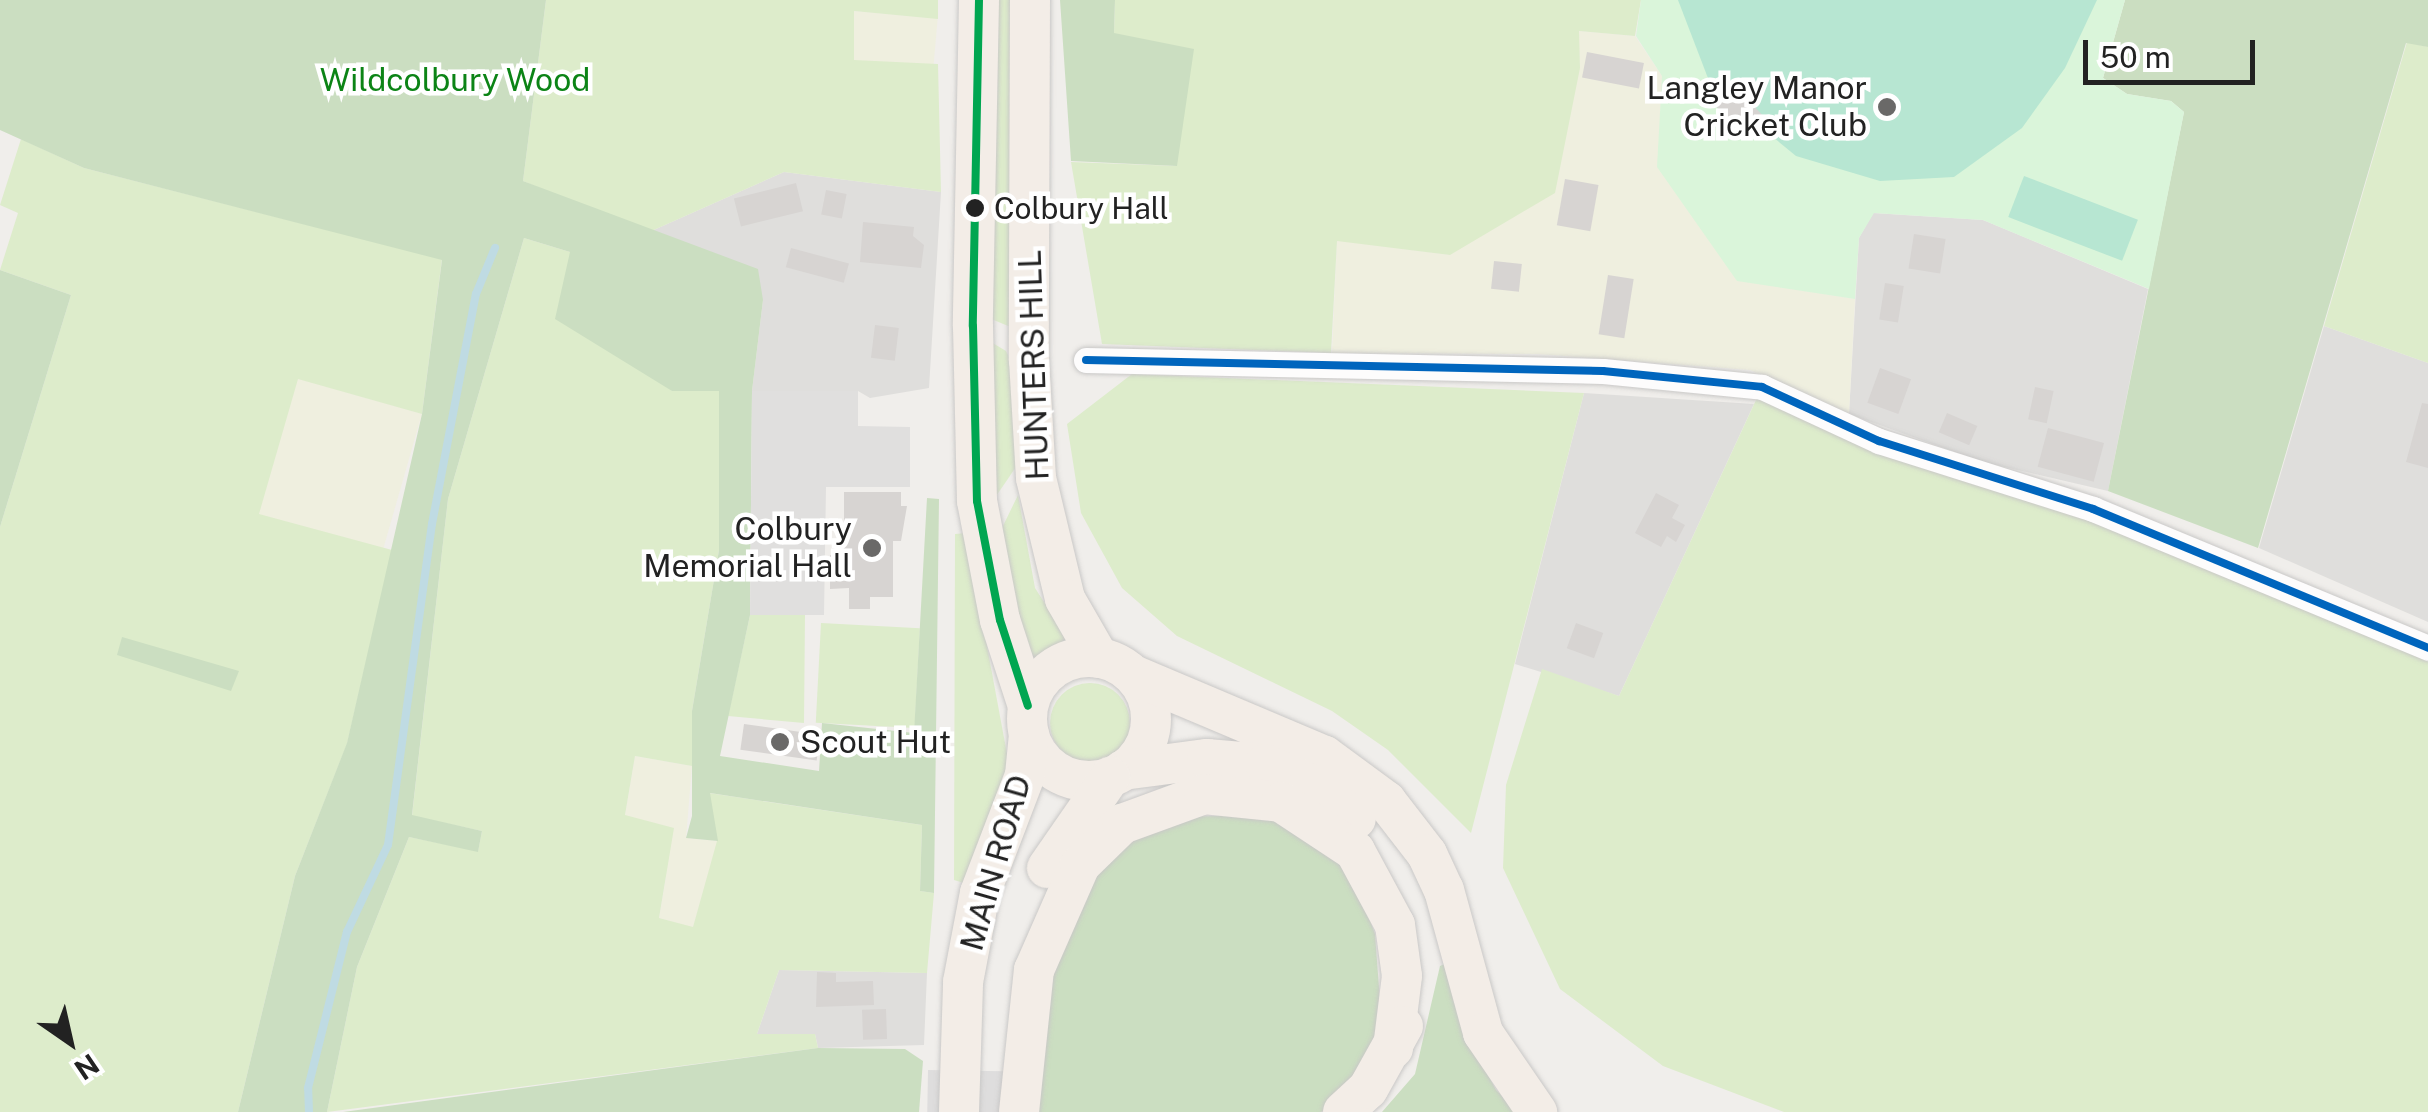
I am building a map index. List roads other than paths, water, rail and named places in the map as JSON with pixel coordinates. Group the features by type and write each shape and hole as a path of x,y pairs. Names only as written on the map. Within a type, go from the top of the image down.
{"main road":[{"name":"HUNTERS HILL","path":"979,0 977,501 1000,620 1028,720"},
{"name":"HUNTERS HILL","path":"1030,0 1036,478 1065,599 1116,666"},
{"path":"1343,1112 1368,1089 1411,1009 1419,940 1404,886 1377,840 1332,798 1265,764 1207,759 1117,773 1060,773 1028,720 1046,673 1062,662 1116,666 1325,756 1386,801 1428,854 1444,890 1482,1033 1537,1112"},
{"path":"1116,666 1144,689 1150,724 1146,742 1117,773"},
{"name":"MAIN ROAD","path":"959,1112 963,982 980,893 1025,775 1028,720"},
{"name":"MAIN ROAD","path":"999,1112 1010,1071 1007,971 1029,903 1117,773"},
{"path":"1018,1112 1010,1071 1037,957 1080,865 1098,842 1135,816 1204,794 1281,802 1355,851 1395,925 1402,976 1393,1048"}],"street":[{"path":"1086,360 1603,371 1762,387 1879,440 2092,509 2428,648"}],"waterway":[{"path":"309,1112 308,1088 347,932 388,845 432,524 476,294 495,248"}],"place":[{"name":"Langley Manor Cricket Club","path":"1887,107"},
{"name":"Colbury Hall","path":"975,208"},
{"name":"Colbury Memorial Hall","path":"872,548"},
{"name":"Scout Hut","path":"780,742"}],"park label":[{"name":"Wildcolbury Wood","path":"455,80"}]}
